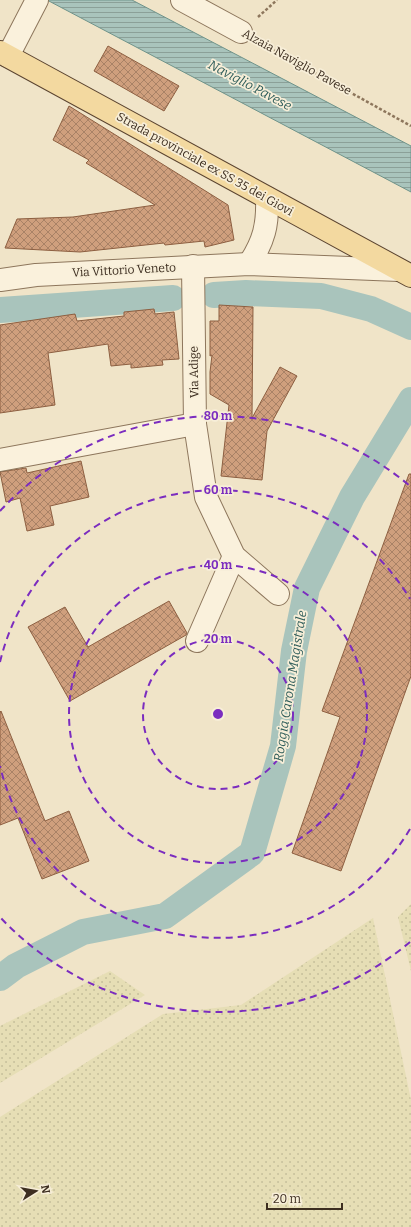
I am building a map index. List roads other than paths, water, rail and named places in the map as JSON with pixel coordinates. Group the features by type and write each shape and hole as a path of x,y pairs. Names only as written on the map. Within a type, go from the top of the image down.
{"main road":[{"name":"Strada provinciale ex SS 35 dei Giovi","path":"4,54 405,273"}],"street":[{"name":"Alzaia Naviglio Pavese","path":"182,0 241,32"},
{"path":"4,54 34,5"},
{"path":"249,264 265,232 267,198"},
{"name":"Via Vittorio Veneto","path":"0,280 36,275 249,264 405,273"},
{"name":"Via Adige","path":"193,266 195,424 206,497 234,556 278,594"},
{"path":"0,460 195,424"},
{"path":"197,641 234,556"}],"water":[{"name":"Naviglio Pavese","path":"47,0 132,0 411,146 411,192"}],"waterway":[{"path":"214,295 246,293 321,296 371,309 411,327"},
{"path":"0,310 173,298"},
{"name":"Roggia Carona Magistrale","path":"0,978 16,966 83,932 165,916 252,853 283,746 294,651 307,588 352,497 411,400"}]}
